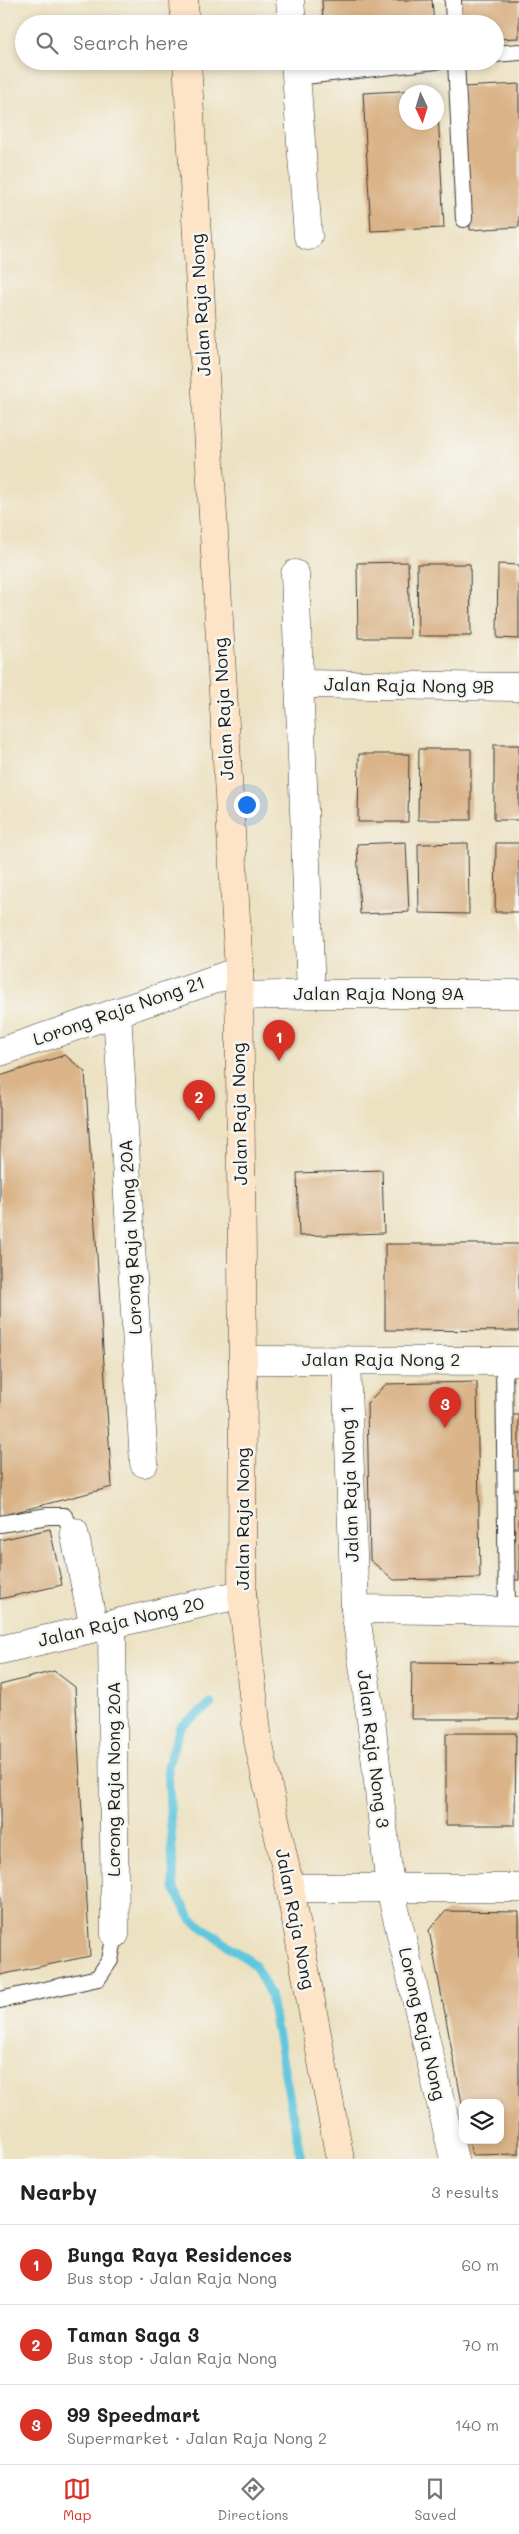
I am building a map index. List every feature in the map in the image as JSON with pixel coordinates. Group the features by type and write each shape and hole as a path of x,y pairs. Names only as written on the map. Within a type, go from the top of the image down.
{"main road":[{"path":"184,0 185,15"},
{"name":"Jalan Raja Nong","path":"188,70 239,984 243,1360 242,1594 258,1740 290,1888 340,2159"}],"street":[{"path":"290,0 291,15"},
{"path":"296,70 308,236"},
{"path":"295,574 311,994"},
{"name":"Jalan Raja Nong 9B","path":"299,684 519,687"},
{"name":"Jalan Raja Nong 9A","path":"239,984 311,994 519,994"},
{"name":"Lorong Raja Nong 21","path":"0,1052 117,1012 239,984"},
{"name":"Lorong Raja Nong 20A","path":"117,1012 144,1463"},
{"name":"Jalan Raja Nong 2","path":"243,1360 511,1361"},
{"name":"Jalan Raja Nong 1","path":"346,1360 355,1609"},
{"name":"Lorong Raja Nong 20A","path":"74,1532 103,1626 115,1934"},
{"name":"Jalan Raja Nong 20","path":"0,1650 242,1594"},
{"path":"355,1609 513,1611"},
{"name":"Jalan Raja Nong 3","path":"355,1609 371,1720 390,1888"},
{"path":"290,1888 519,1888"},
{"name":"Lorong Raja Nong","path":"390,1888 454,2159"}],"lane":[{"path":"452,0 453,15"},
{"path":"504,53 519,52"},
{"path":"456,70 464,219"},
{"path":"511,1361 513,1611"},
{"path":"0,1524 48,1516 64,1516 74,1532"},
{"path":"0,2000 98,1978 110,1960 115,1934"}],"building":[{"path":"322,0 432,0 433,15 323,15"},
{"path":"454,0 519,0 519,38 504,39 504,15 455,15"},
{"path":"519,84 519,227 470,230 463,87"},
{"path":"399,91 399,130 439,130 444,228 371,231 363,93"},
{"path":"408,562 410,638 358,638 357,563"},
{"path":"417,564 470,564 471,636 418,636"},
{"path":"498,564 519,565 519,639 497,638"},
{"path":"494,745 519,745 519,820 494,820"},
{"path":"419,749 471,749 471,820 418,820"},
{"path":"359,754 409,754 408,822 358,822"},
{"path":"406,842 409,912 360,914 357,844"},
{"path":"468,843 469,914 419,913 418,844"},
{"path":"496,843 519,843 519,912 495,912"},
{"path":"65,1055 85,1072 112,1487 0,1516 0,1076"},
{"path":"382,1170 384,1233 299,1236 297,1173"},
{"path":"385,1244 519,1244 519,1331 385,1330"},
{"path":"477,1382 480,1578 394,1580 370,1560 367,1403 386,1384"},
{"path":"508,1415 519,1415 519,1470 509,1470"},
{"path":"505,1489 519,1489 519,1580 506,1580"},
{"path":"50,1529 62,1585 0,1599 0,1540"},
{"path":"412,1662 519,1663 519,1719 411,1719"},
{"path":"54,1671 75,1687 90,1956 0,1975 0,1685"},
{"path":"446,1733 516,1733 515,1825 446,1825"},
{"path":"446,1911 519,1912 519,2154 472,2155 470,2144 504,2144 504,2099 461,2099 429,1930"}],"waterway":[{"path":"211,1704 180,1727 168,1766 174,1889 191,1919 254,1964 270,1994 301,2159"}],"place":[{"name":"Bunga Raya Residences","path":"279,1061"},
{"name":"Taman Saga 3","path":"199,1121"},
{"name":"99 Speedmart","path":"445,1428"}]}
